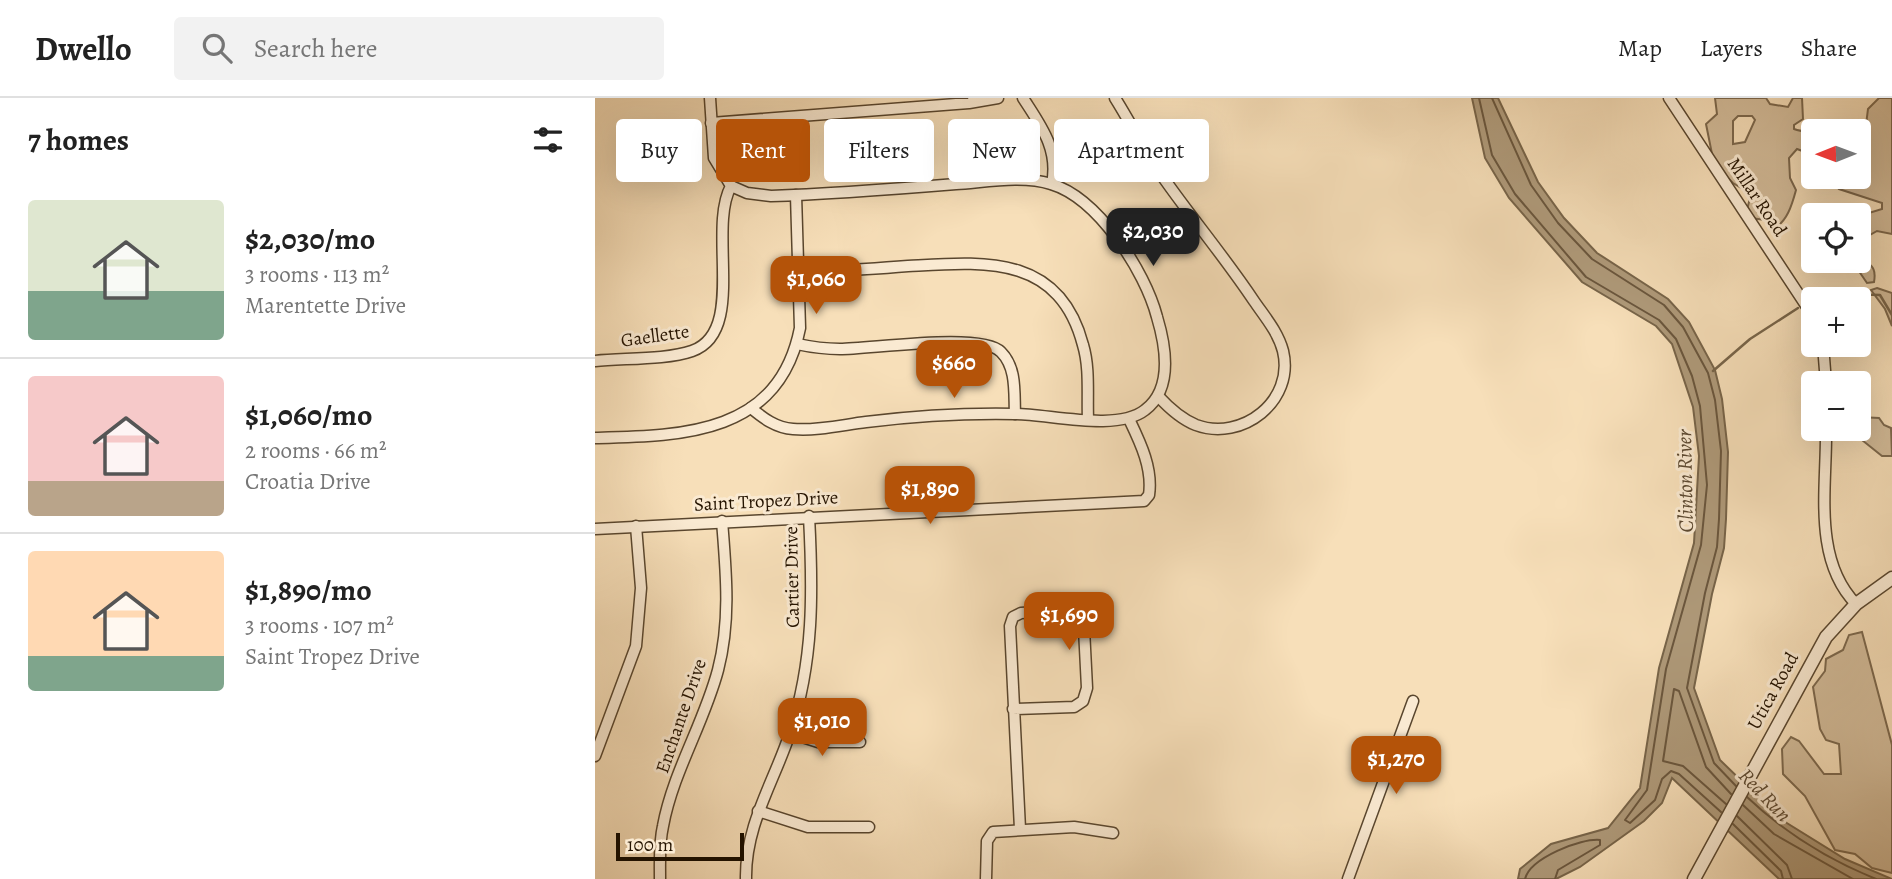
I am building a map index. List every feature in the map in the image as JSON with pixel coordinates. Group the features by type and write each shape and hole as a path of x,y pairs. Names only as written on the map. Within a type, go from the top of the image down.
{"street":[{"path":"710,98 713,158 731,186 758,195 994,182 1052,184 1074,195 1094,211 1137,272 1156,311 1163,340 1164,377 1158,396 1145,410 1129,419 1015,414 925,416 799,429 776,425 751,408"},
{"path":"711,123 969,103 997,98"},
{"path":"1023,98 1051,146 1054,160 1052,184"},
{"path":"1115,98 1148,155 1205,230 1272,328 1284,356 1284,374 1274,400 1259,416 1237,428 1196,425 1182,418 1158,396"},
{"name":"Millar Road","path":"1669,98 1801,295"},
{"name":"Gaellette","path":"595,361 689,352 703,345 714,334 723,296 721,214 731,186"},
{"path":"595,438 699,431 730,421 751,408 778,382 797,344 801,273 796,195"},
{"path":"801,273 977,263 1009,266 1026,273 1061,300 1077,327 1086,359 1088,419"},
{"path":"797,344 837,349 951,342 991,345 1002,352 1010,366 1015,414"},
{"name":"Saint Tropez Drive","path":"595,529 1144,501 1149,495 1149,476 1142,447 1129,419"},
{"path":"1826,441 1829,560 1837,581 1856,604"},
{"name":"Cartier Drive","path":"746,879 748,843 790,733 811,634 814,600 809,516"},
{"name":"Enchante Drive","path":"660,879 660,840 665,816 712,691 723,648 727,600 722,521"},
{"path":"595,756 636,646 641,589 636,526"},
{"name":"Utica Road","path":"1693,879 1821,646 1856,604 1892,578"},
{"path":"1013,709 1074,707 1083,701 1087,688 1083,609 1026,612 1013,617 1009,630 1013,709 1020,829"},
{"path":"1348,879 1413,701"},
{"path":"790,733 818,742 860,743"},
{"path":"758,811 808,827 869,827"},
{"path":"986,879 988,837 993,832 1074,827 1113,833"}],"shaded area":[{"path":"1715,98 1766,98 1770,104 1788,107 1793,98 1802,98 1803,119 1794,125 1794,129 1801,131 1801,150 1797,149 1789,158 1790,178 1796,190 1791,207 1778,226 1773,229 1765,220 1751,218 1747,210 1751,194 1733,183 1721,171 1712,154 1706,124 1717,114","holes":["1738,116 1752,116 1755,120 1745,142 1733,144 1733,121"]},
{"path":"1879,98 1892,98 1892,234 1877,231 1871,234 1871,212 1882,209 1882,203 1839,189 1871,189 1871,119 1867,119 1868,109"},
{"path":"1871,265 1874,282 1867,283 1860,273 1871,273"},
{"path":"1877,288 1892,293 1892,326 1885,309 1871,290"},
{"path":"1871,418 1879,418 1884,425 1891,428 1892,456 1882,456 1863,441 1871,441"},
{"path":"1862,632 1892,745 1892,873 1872,868 1855,854 1835,850 1805,796 1783,774 1782,749 1791,737 1799,741 1824,774 1841,774 1839,744 1826,740 1820,729 1813,687 1825,671 1826,659 1843,650 1849,635"}],"water":[{"path":"1472,98 1498,98 1538,182 1564,218 1597,253 1668,299 1689,322 1715,370 1722,399 1728,452 1726,519 1724,548 1694,688 1720,760 1782,820 1845,859 1892,879 1779,879 1672,778 1662,803 1644,821 1580,867 1556,879 1518,879 1520,869 1551,844 1608,828 1640,788 1659,668 1694,543 1699,456 1693,407 1672,344 1656,326 1582,282 1509,198 1485,158"}],"waterway":[{"path":"1871,295 1880,295 1892,315"},
{"path":"1713,371 1750,339 1798,308"}],"water label":[{"name":"Clinton River","path":"1685,481"},
{"name":"Red Run","path":"1765,795"}]}
